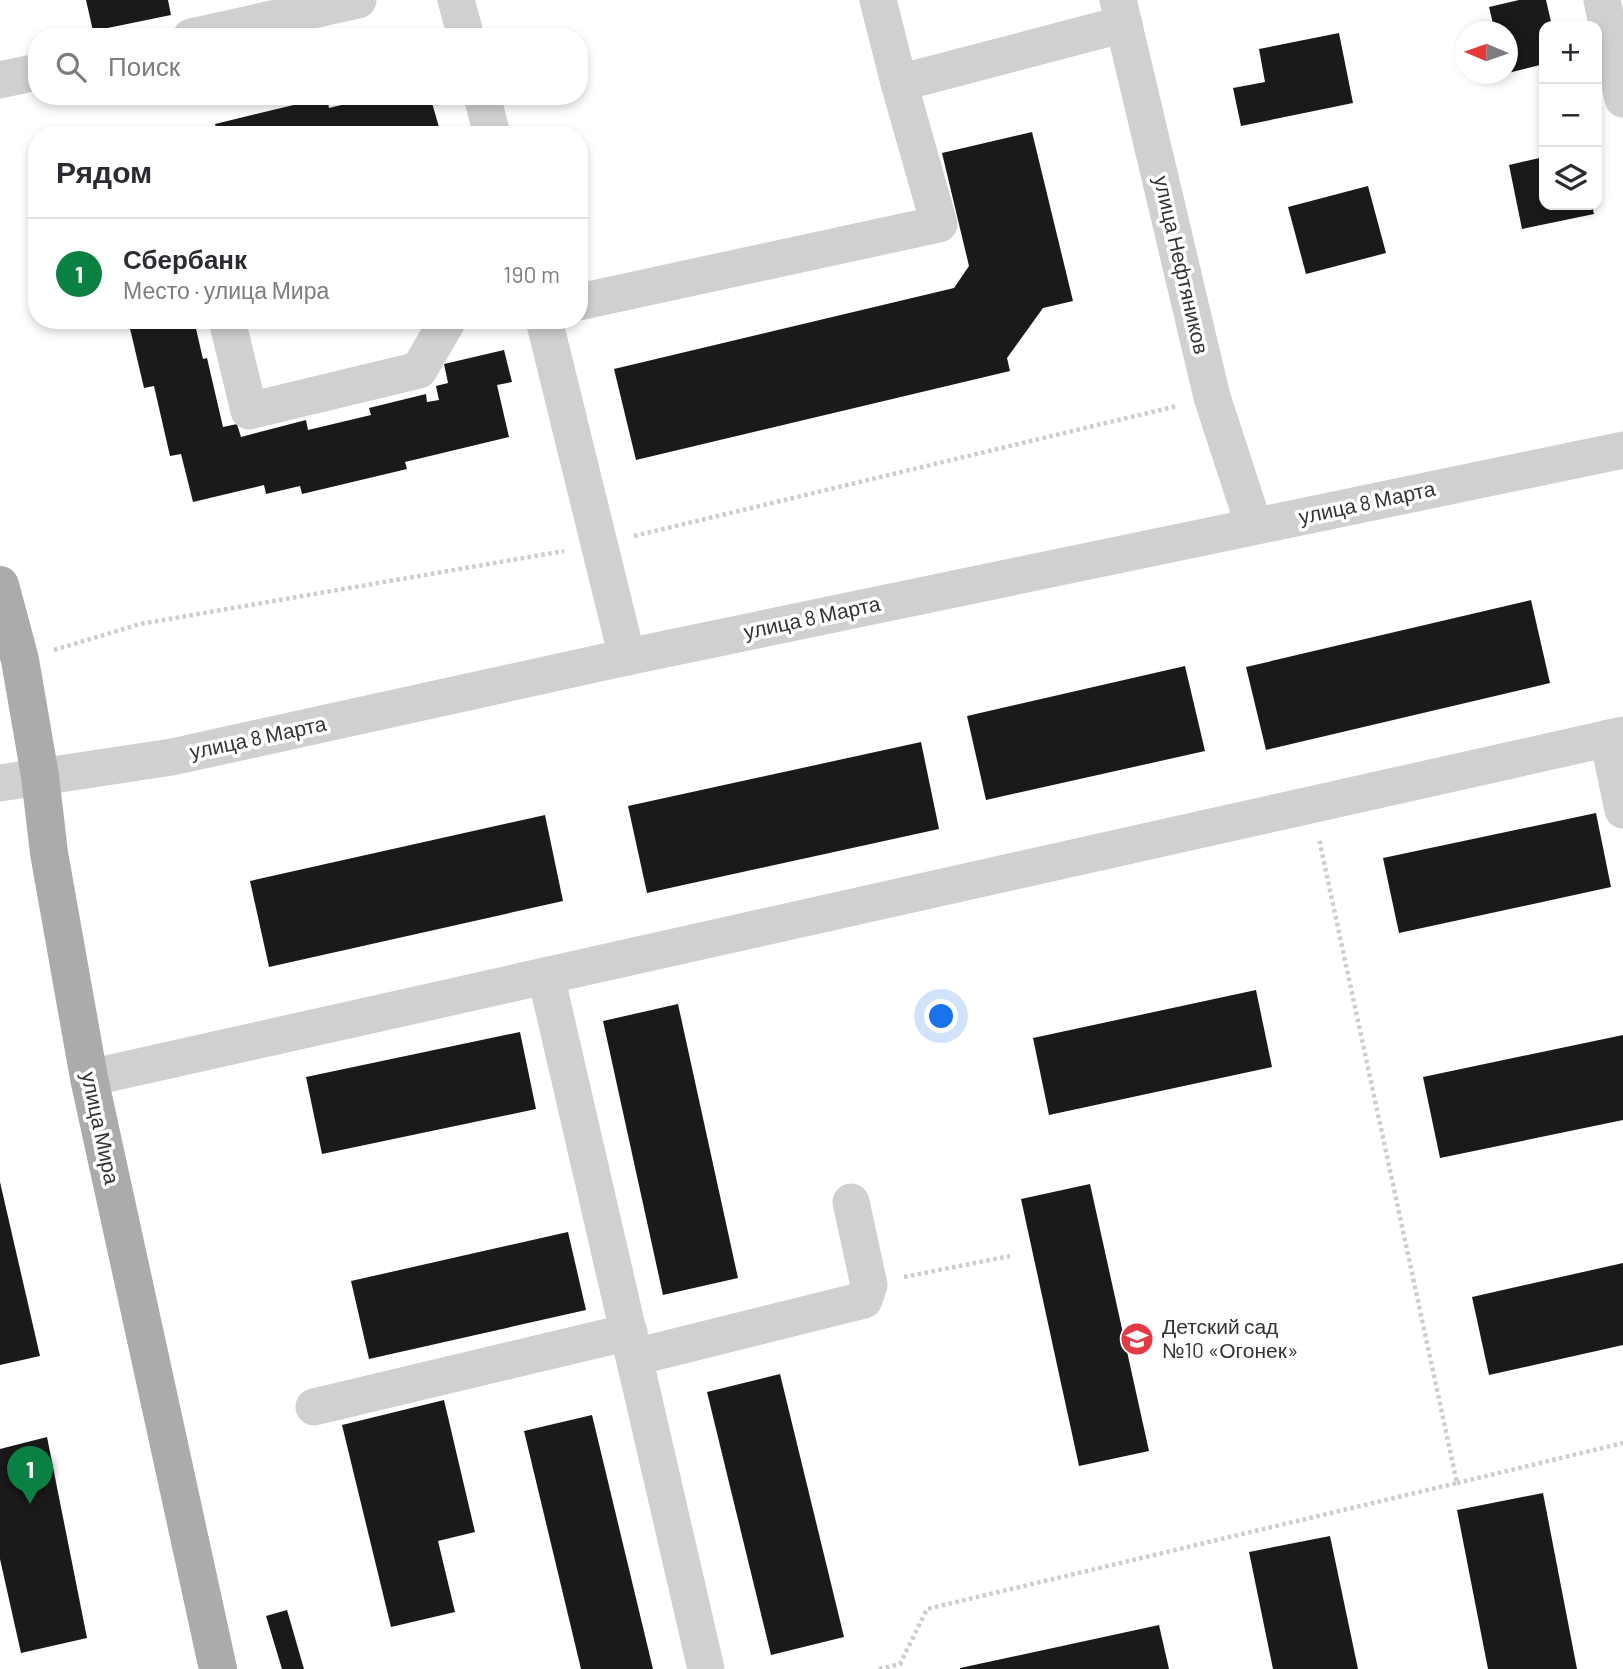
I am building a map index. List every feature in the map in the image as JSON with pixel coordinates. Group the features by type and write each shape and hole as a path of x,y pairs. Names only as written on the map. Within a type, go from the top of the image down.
{"main road":[{"name":"улица Мира","path":"0,585 20,660 40,776 49,853 89,1078 218,1669"}],"street":[{"path":"456,0 464,28"},
{"path":"588,300 939,224 878,0"},
{"path":"1602,0 1623,99"},
{"path":"231,28 351,1"},
{"path":"899,83 1121,12"},
{"name":"улица Нефтяников","path":"1121,12 1212,397 1254,526"},
{"path":"0,80 28,74"},
{"path":"484,105 490,126"},
{"path":"229,329 249,411 419,370 443,329"},
{"path":"546,329 627,657"},
{"name":"улица 8 Марта","path":"0,783 172,757 627,657 1623,450"},
{"path":"89,1078 1616,736 1623,810"},
{"path":"546,976 706,1669"},
{"path":"314,1407 864,1300 869,1285 851,1202"}],"path":[{"path":"1312,804 1457,1483"},
{"path":"869,1285 1010,1256"},
{"path":"879,1669 900,1664 927,1609 1623,1443"}],"building":[{"path":"86,0 168,0 171,15 108,28 92,28"},
{"path":"1519,0 1546,0 1551,21 1539,21 1539,65 1518,70 1518,21 1492,21 1489,7"},
{"path":"1339,33 1353,103 1241,126 1233,88 1265,82 1259,49"},
{"path":"294,105 328,105 329,108 342,105 433,105 439,126 215,124"},
{"path":"1032,132 1073,301 1043,308 1007,358 1010,371 636,460 614,369 954,288 969,266 942,153"},
{"path":"1539,158 1539,210 1593,210 1594,214 1522,229 1509,165"},
{"path":"1368,186 1386,253 1306,274 1288,207"},
{"path":"130,329 196,329 203,359 207,358 223,427 237,424 241,437 306,420 308,430 371,415 369,408 426,394 427,402 439,400 436,386 448,383 444,364 504,350 512,382 497,385 509,437 405,462 407,469 302,494 300,486 266,494 264,485 193,502 181,454 170,456 154,386 144,388"},
{"path":"1531,600 1550,683 1266,750 1246,667"},
{"path":"1185,666 1205,751 986,800 967,716"},
{"path":"921,742 939,829 647,893 628,806"},
{"path":"1596,813 1611,887 1399,933 1383,858"},
{"path":"545,815 563,901 269,967 250,881"},
{"path":"1256,990 1272,1067 1049,1115 1033,1038"},
{"path":"678,1004 738,1278 663,1295 603,1021"},
{"path":"520,1032 536,1109 322,1154 306,1077"},
{"path":"1623,1035 1623,1120 1440,1158 1423,1077"},
{"path":"0,1182 40,1356 0,1365"},
{"path":"1090,1184 1149,1451 1079,1466 1021,1199"},
{"path":"568,1232 586,1310 369,1359 351,1281"},
{"path":"1623,1263 1623,1345 1489,1375 1472,1297"},
{"path":"780,1374 844,1637 771,1655 707,1392"},
{"path":"444,1400 475,1532 438,1541 455,1612 391,1627 342,1425"},
{"path":"592,1415 653,1669 581,1669 524,1431"},
{"path":"47,1437 87,1638 21,1653 0,1559 0,1449"},
{"path":"1543,1493 1577,1669 1488,1669 1457,1510"},
{"path":"1330,1536 1358,1669 1273,1669 1249,1552"},
{"path":"287,1610 304,1669 282,1669 266,1616"},
{"path":"1159,1625 1169,1669 960,1669 960,1668"}],"place":[{"name":"Детский сад №10 «Огонек»","path":"1137,1339"},
{"name":"Сбербанк","path":"30,1504"}]}
